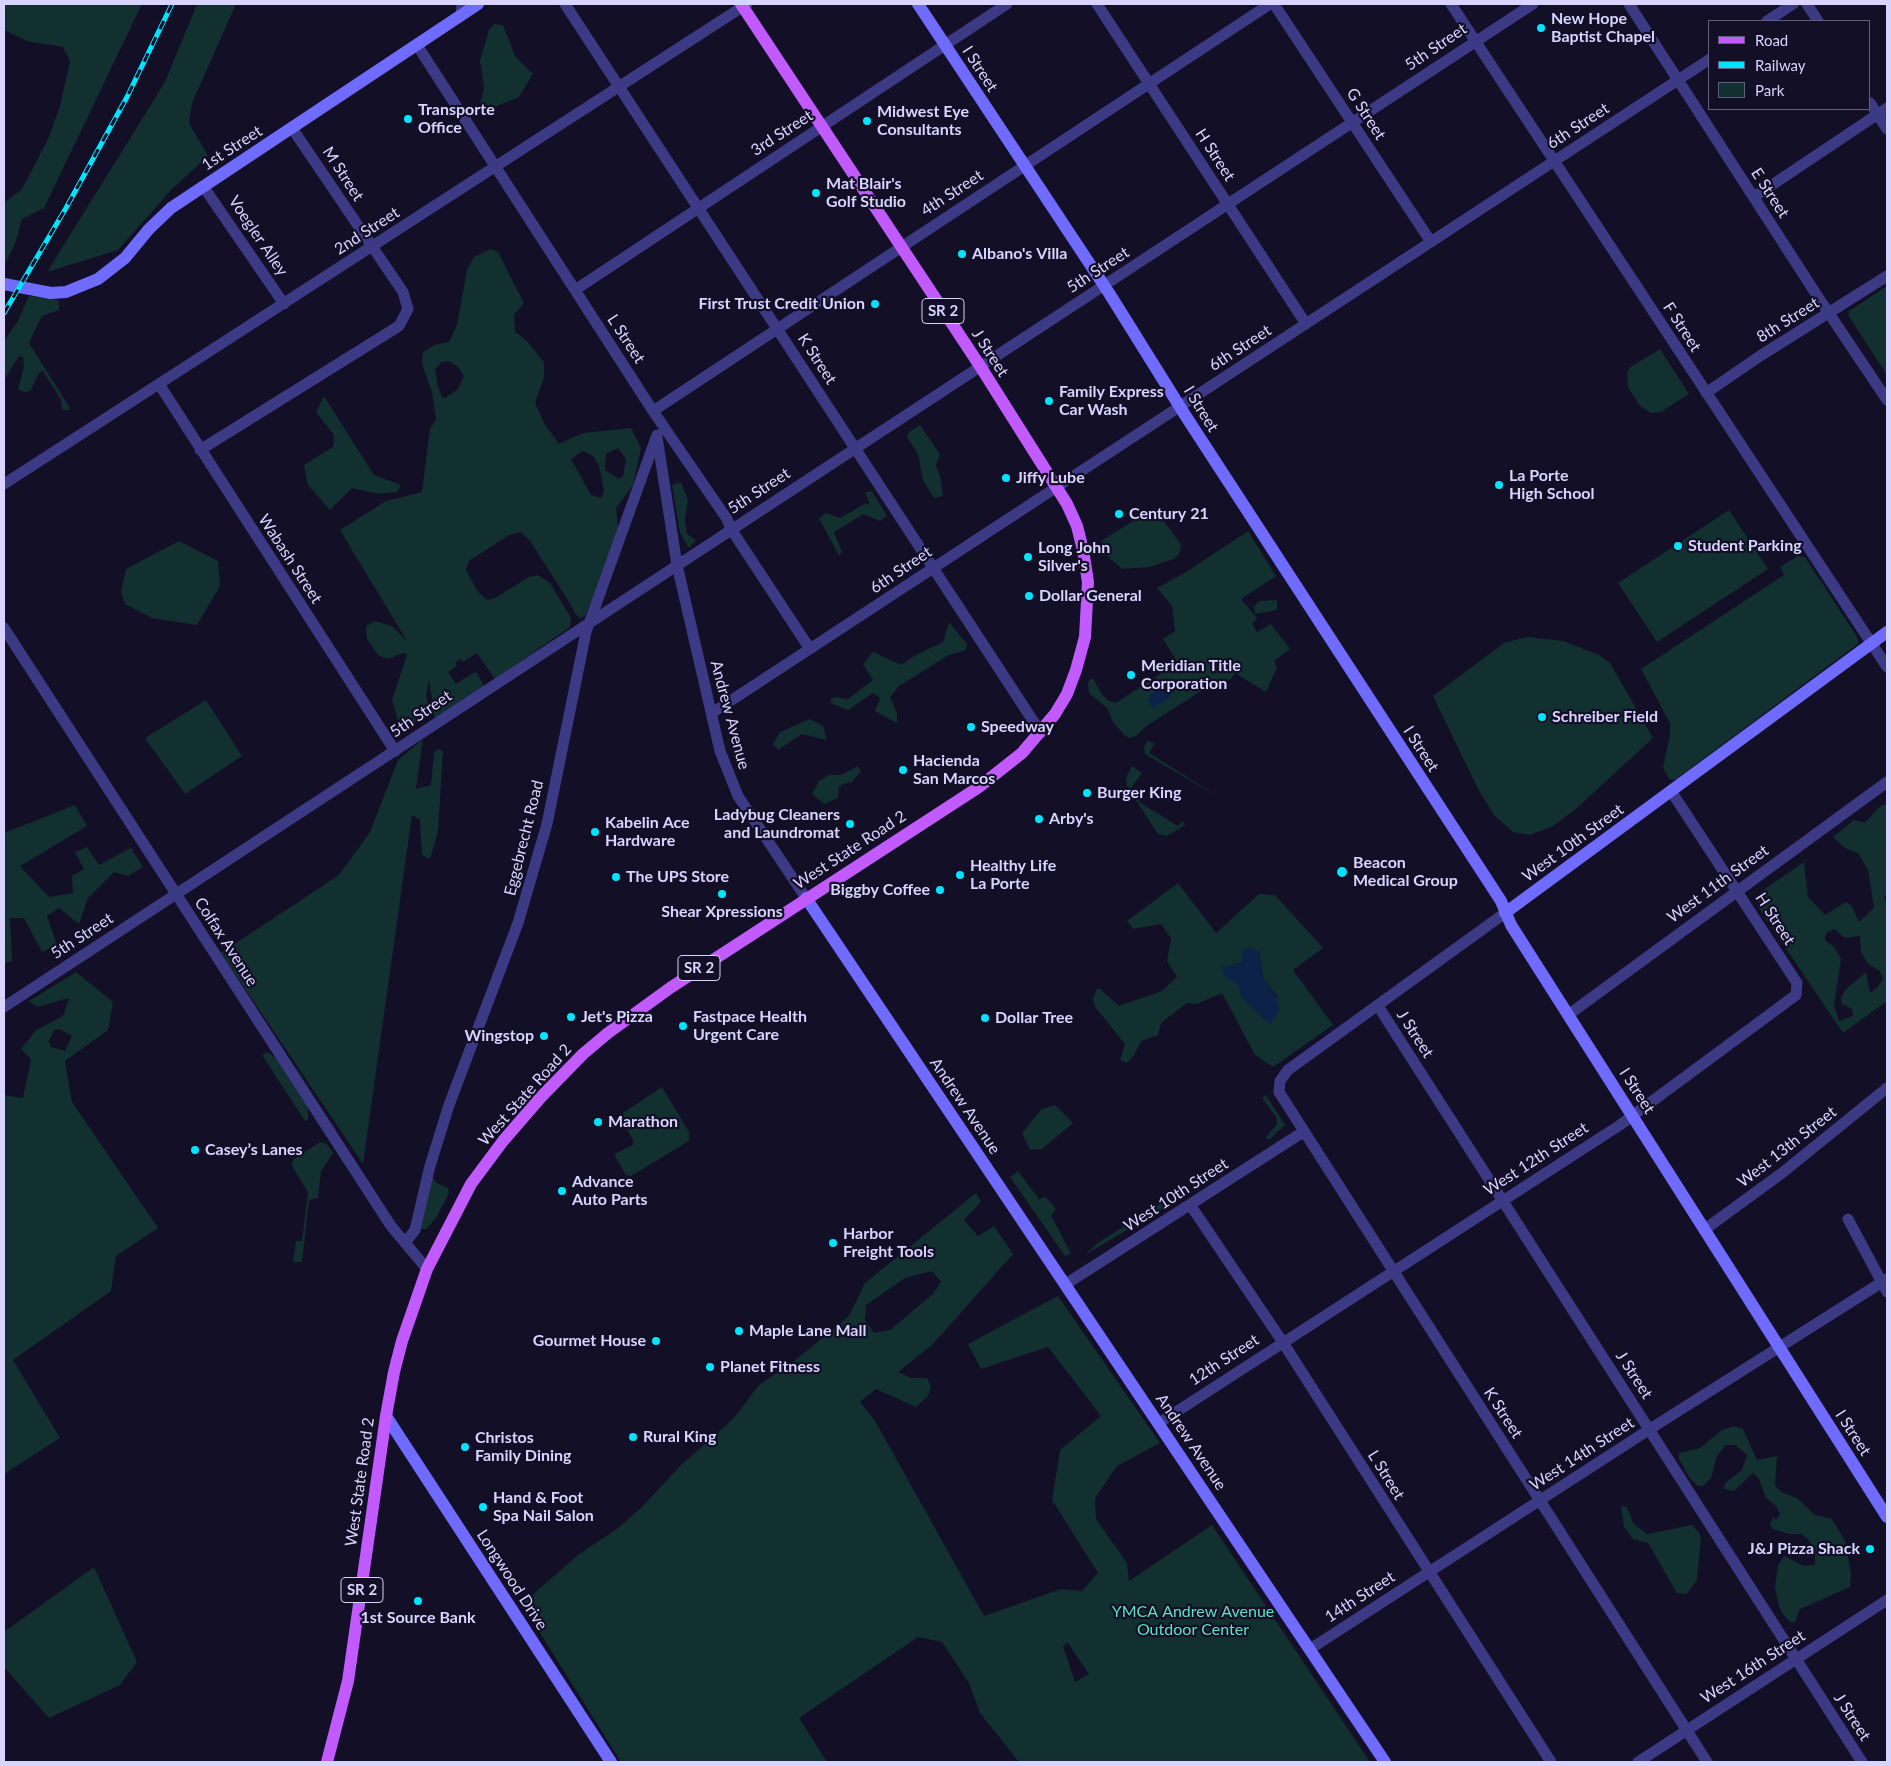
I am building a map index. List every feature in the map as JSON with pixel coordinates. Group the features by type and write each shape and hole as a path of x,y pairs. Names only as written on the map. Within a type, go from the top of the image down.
{"main road":[{"name":"J Street","path":"744,5 1057,486 1077,526 1084,550 1088,582 1085,637 1076,670"},
{"name":"West State Road 2","path":"327,1762 348,1681 386,1416 402,1341 427,1269 471,1184 497,1148 541,1097 583,1054 670,988 979,787 1022,753 1041,732 1062,702 1076,670"}],"street":[{"name":"1st Street","path":"4,284 51,293 66,292 98,279 125,258 149,229 171,208 417,45 461,9 478,4"},
{"name":"K Street","path":"565,4 1041,732"},
{"name":"I Street","path":"918,4 1104,285 1180,406 1501,901 1509,922 1887,1517"},
{"name":"3rd Street","path":"575,290 1007,4"},
{"name":"H Street","path":"1097,4 1306,324"},
{"name":"4th Street","path":"653,411 900,246 1272,4"},
{"name":"G Street","path":"1272,4 1431,242"},
{"name":"F Street","path":"1451,4 1887,666"},
{"name":"5th Street","path":"4,1007 1475,40 1533,4"},
{"name":"E Street","path":"1628,4 1887,400"},
{"path":"1768,20 1793,4"},
{"path":"1806,4 1817,20"},
{"name":"2nd Street","path":"4,484 372,248 744,5"},
{"name":"L Street","path":"417,45 653,411 728,519 731,529 810,649"},
{"name":"6th Street","path":"712,713 1708,59"},
{"path":"1871,104 1883,112 1887,128"},
{"path":"1754,198 1883,112"},
{"name":"M Street","path":"200,450 399,326 408,308 403,292 292,128"},
{"name":"Voegler Alley","path":"203,186 284,304"},
{"name":"8th Street","path":"1706,393 1760,356 1887,276"},
{"name":"Wabash Street","path":"159,384 395,751"},
{"name":"Andrew Avenue","path":"653,411 677,565 720,751 738,796 1385,1762"},
{"name":"Eggebrecht Road","path":"405,1243 414,1230 430,1166 449,1105 518,923 547,824 574,684 590,621 657,435"},
{"name":"Colfax Avenue","path":"4,628 391,1226 427,1269"},
{"name":"West 10th Street","path":"1280,1080 1288,1070 1506,913 1887,632"},
{"name":"West 11th Street","path":"1568,1015 1887,782"},
{"name":"H Street","path":"1671,792 1797,983 1798,991"},
{"name":"West 12th Street","path":"1282,1342 1633,1115 1792,999 1798,991"},
{"name":"J Street","path":"1378,1006 1862,1762"},
{"name":"K Street","path":"1280,1080 1279,1089 1281,1096 1303,1132 1707,1762"},
{"name":"West 13th Street","path":"1704,1230 1782,1173 1887,1088"},
{"name":"West 10th Street","path":"1066,1284 1191,1206 1303,1132"},
{"name":"L Street","path":"1191,1206 1282,1342 1551,1762"},
{"path":"1848,1219 1885,1284"},
{"name":"West 14th Street","path":"1428,1572 1650,1429 1885,1284"},
{"name":"12th Street","path":"1159,1423 1282,1342"},
{"name":"Longwood Drive","path":"386,1416 611,1762"},
{"name":"14th Street","path":"1310,1649 1428,1572"},
{"name":"West 16th Street","path":"1638,1762 1887,1600"}],"green space":[{"path":"4,4 142,4 44,208 22,219 15,244 4,266 4,203 22,189 48,139 60,106 70,61 63,47 27,41 4,30"},
{"path":"197,4 236,4 192,103 189,123 208,156 172,189 118,250 47,272 165,82"},
{"path":"494,24 503,25 515,56 533,74 519,97 485,111 480,104 484,88 480,60 489,30"},
{"path":"491,249 498,252 524,303 514,315 515,332 525,339 544,362 544,377 535,403 544,423 559,444 583,433 631,428 641,448 633,485 616,508 618,527 607,563 585,616 580,618 576,615 530,541 521,532 509,535 469,561 466,570 478,592 487,600 495,598 529,577 538,575 550,583 571,618 570,627 495,679 477,653 463,662 460,659 455,663 457,666 448,672 456,684 475,672 484,686 435,720 429,679 426,696 430,710 414,724 400,727 392,700 407,655 403,653 388,659 378,655 367,639 366,626 375,621 392,626 407,641 340,530 386,501 422,492 430,428 436,420 432,392 422,364 423,352 434,345 449,342 457,325 467,270 474,257","holes":["449,361 458,367 464,376 458,389 445,398 442,397 438,387 435,369 442,362","618,448 626,459 623,476 619,479 605,470 606,454","583,451 593,456 599,466 604,490 602,498 591,495 571,459"]},
{"path":"1887,286 1887,375 1848,315 1849,311"},
{"path":"29,296 47,297 59,301 59,310 42,316 29,343 70,408 69,410 62,410 61,400 43,371 39,373 30,391 24,392 18,389 24,367 23,357 19,356 4,380 4,341 18,321"},
{"path":"1660,349 1689,394 1661,412 1651,413 1640,406 1628,387 1627,374 1629,368"},
{"path":"324,396 374,475 401,485 397,492 379,494 352,488 330,510 308,485 304,465 333,447 334,435 316,412"},
{"path":"920,425 940,454 936,466 940,476 943,496 934,498 923,480 918,454 907,437 909,432"},
{"path":"681,482 688,500 685,520 687,534 696,540 689,548 680,533 672,485"},
{"path":"872,491 887,516 880,521 864,514 834,532 842,552 839,556 819,518 826,513 840,518 866,503 870,505 865,492"},
{"path":"1154,508 1181,544 1180,553 1174,559 1149,567 1123,569 1109,558 1101,541"},
{"path":"1729,510 1768,569 1657,642 1618,583"},
{"path":"1248,531 1276,576 1241,599 1257,618 1252,624 1257,632 1271,624 1290,649 1274,661 1277,668 1266,692 1235,673 1230,680 1221,679 1215,682 1145,727 1136,736 1129,738 1113,722 1107,708 1089,693 1088,682 1093,678 1102,695 1109,701 1116,703 1163,672 1174,670 1178,663 1163,639 1175,631 1172,606 1157,588 1186,572"},
{"path":"179,541 218,561 220,586 197,625 152,618 125,604 121,592 126,569"},
{"path":"1798,556 1805,557 1856,635 1859,643 1675,780 1669,779 1663,767 1670,735 1670,723 1641,669 1784,575 1780,567"},
{"path":"1277,600 1277,610 1255,614 1254,607 1259,601"},
{"path":"949,622 967,644 966,650 949,655 899,686 890,697 897,713 897,723 875,711 880,698 873,693 848,710 832,704 830,700 835,697 848,699 873,680 863,664 873,652 901,665 916,655 943,642"},
{"name":"Schreiber Field","path":"1527,637 1563,641 1599,655 1610,663 1653,738 1577,808 1553,826 1530,835 1513,832 1494,815 1478,789 1433,696 1504,643"},
{"path":"206,700 242,756 185,794 145,738"},
{"path":"810,719 823,726 827,740 802,734 778,750 773,744 780,732"},
{"path":"423,739 416,789 431,785 434,753 438,749 443,751 438,832 430,859 422,855 420,820 412,815 363,1164 221,953 339,875 370,832 398,760"},
{"path":"1147,741 1155,743 1149,753 1224,800 1145,754 1144,747"},
{"path":"858,766 861,771 852,782 839,787 838,798 824,804 812,794 819,781 829,775 841,775"},
{"path":"1132,766 1142,773 1131,788 1142,795 1139,802 1178,826 1182,821 1185,825 1167,836 1158,834 1127,786 1126,778"},
{"path":"1887,803 1887,894 1884,897 1887,906 1887,1001 1843,1033 1758,907 1759,893 1804,862 1808,897 1825,915 1846,902 1851,905 1859,922 1874,908 1868,870 1858,853 1845,848 1833,837 1854,820 1865,823 1879,807","holes":["1834,929 1845,938 1860,936 1861,952 1868,964 1880,971 1883,979 1877,988 1870,993 1866,972 1845,990 1841,998 1842,1004 1852,1009 1853,1016 1839,1021 1834,1005 1841,959 1835,948 1825,940 1826,933"]},
{"path":"75,805 87,826 20,866 49,897 73,893 72,876 84,869 75,852 87,847 99,865 131,848 143,867 128,876 114,872 88,898 79,924 59,908 47,916 57,945 42,952 24,918 10,918 12,961 4,963 4,833"},
{"path":"1178,883 1216,933 1259,894 1275,895 1323,948 1293,970 1333,1025 1273,1067 1255,1055 1222,993 1197,1004 1187,1003 1161,1023 1158,1035 1141,1041 1134,1055 1127,1063 1120,1060 1125,1044 1095,1007 1093,999 1096,990 1099,988 1119,1006 1162,991 1177,977 1167,961 1171,938 1161,924 1133,929 1127,921","holes":["1259,952 1263,978 1277,996 1270,1024 1242,998 1239,986 1222,968 1242,962"]},
{"path":"76,972 113,1002 108,1030 65,1061 72,1102 158,1228 116,1256 111,1291 13,1360 60,1438 4,1474 4,1095 23,1098 31,1059 21,1049 36,1030 63,1016 69,998 37,1007 29,1001","holes":["59,1029 72,1036 65,1051 51,1047 49,1041 54,1030"]},
{"path":"267,1052 276,1058 308,1108 308,1120 305,1121 262,1055"},
{"path":"662,1087 689,1132 689,1141 631,1176 626,1175 614,1154 633,1145 633,1140 623,1122 623,1113"},
{"path":"1266,1095 1285,1125 1269,1140 1266,1137 1277,1124 1276,1117 1262,1098"},
{"path":"1055,1105 1073,1123 1042,1149 1030,1150 1022,1133 1042,1109"},
{"path":"320,1142 327,1144 333,1153 321,1171 318,1198 309,1200 302,1262 293,1262 296,1241 302,1241 308,1192 293,1168 292,1163 294,1159"},
{"path":"1018,1171 1039,1199 1045,1197 1053,1205 1056,1210 1051,1215 1071,1254 1065,1256 1010,1177"},
{"path":"432,1177 437,1183 448,1188 449,1193 436,1218 426,1229 421,1229"},
{"name":"YMCA Andrew Avenue Outdoor Center","path":"976,1193 981,1202 964,1220 978,1236 994,1226 1013,1254 933,1344 898,1372 911,1378 927,1378 931,1387 928,1396 916,1407 876,1389 860,1402 874,1419 984,1616 1061,1589 1082,1591 1098,1573 1052,1500 1060,1450 1101,1416 1048,1347 981,1369 968,1344 1058,1296 1160,1443 1117,1466 1095,1498 1096,1519 1127,1563 1129,1581 1212,1525 1370,1762 1019,1762 980,1713 969,1683 942,1642 918,1637 799,1718 827,1762 621,1762 522,1604 578,1555 617,1529 643,1506 680,1466 734,1418 759,1385 793,1362 849,1316 865,1283","holes":["932,1271 941,1282 933,1294 890,1330 874,1333 865,1320 866,1305 905,1278","1068,1643 1089,1674 1075,1682 1063,1646"]},
{"path":"1166,1200 1169,1205 1085,1255 1099,1242"},
{"path":"1734,1426 1743,1429 1757,1460 1777,1456 1775,1485 1781,1492 1797,1498 1815,1515 1832,1519 1845,1541 1851,1574 1850,1587 1800,1609 1795,1622 1790,1622 1779,1607 1775,1587 1778,1565 1784,1556 1804,1566 1815,1565 1815,1556 1809,1540 1801,1534 1788,1534 1773,1529 1770,1525 1773,1517 1776,1520 1780,1514 1776,1506 1766,1498 1759,1479 1753,1473 1734,1491 1724,1489 1725,1483 1742,1470 1747,1455 1735,1445 1726,1445 1717,1456 1711,1478 1703,1486 1698,1486 1689,1477 1679,1459 1679,1453 1700,1448 1722,1430"},
{"path":"1621,1506 1627,1507 1633,1523 1647,1534 1692,1525 1699,1532 1701,1539 1697,1580 1687,1594 1677,1593 1648,1543 1633,1539 1624,1527"},
{"path":"94,1567 137,1662 120,1685 49,1718 4,1667 4,1632"}],"water":[{"path":"1163,686 1170,692 1170,697 1153,708 1148,701 1151,694"},
{"path":"1248,947 1259,952 1263,978 1276,996 1279,1012 1270,1024 1242,998 1239,986 1224,975 1222,968 1242,962 1242,950"}],"railway":[{"path":"4,313 66,208 127,97 172,4"}],"place":[{"name":"New Hope Baptist Chapel","path":"1541,28"},
{"name":"Transporte Office","path":"408,119"},
{"name":"Midwest Eye Consultants","path":"867,121"},
{"name":"Mat Blair's Golf Studio","path":"816,193"},
{"name":"Albano's Villa","path":"962,254"},
{"name":"First Trust Credit Union","path":"875,304"},
{"name":"Family Express Car Wash","path":"1049,401"},
{"name":"Jiffy Lube","path":"1006,478"},
{"name":"La Porte High School","path":"1499,485"},
{"name":"Century 21","path":"1119,514"},
{"name":"Student Parking","path":"1678,546"},
{"name":"Long John Silver's","path":"1028,557"},
{"name":"Dollar General","path":"1029,596"},
{"name":"Meridian Title Corporation","path":"1131,675"},
{"name":"Schreiber Field","path":"1542,717"},
{"name":"Speedway","path":"971,727"},
{"name":"Hacienda San Marcos","path":"903,770"},
{"name":"Burger King","path":"1087,793"},
{"name":"Arby's","path":"1039,819"},
{"name":"Ladybug Cleaners and Laundromat","path":"850,824"},
{"name":"Kabelin Ace Hardware","path":"595,832"},
{"name":"Beacon Medical Group","path":"1342,872"},
{"name":"Healthy Life La Porte","path":"960,875"},
{"name":"The UPS Store","path":"616,877"},
{"name":"Biggby Coffee","path":"940,890"},
{"name":"Shear Xpressions","path":"722,894"},
{"name":"Jet's Pizza","path":"571,1017"},
{"name":"Dollar Tree","path":"985,1018"},
{"name":"Fastpace Health Urgent Care","path":"683,1026"},
{"name":"Wingstop","path":"544,1036"},
{"name":"Marathon","path":"598,1122"},
{"name":"Casey’s Lanes","path":"195,1150"},
{"name":"Advance Auto Parts","path":"562,1191"},
{"name":"Harbor Freight Tools","path":"833,1243"},
{"name":"Maple Lane Mall","path":"739,1331"},
{"name":"Gourmet House","path":"656,1341"},
{"name":"Planet Fitness","path":"710,1367"},
{"name":"Rural King","path":"633,1437"},
{"name":"Christos Family Dining","path":"465,1447"},
{"name":"Hand & Foot Spa Nail Salon","path":"483,1507"},
{"name":"J&J Pizza Shack","path":"1870,1549"},
{"name":"1st Source Bank","path":"418,1601"}]}
